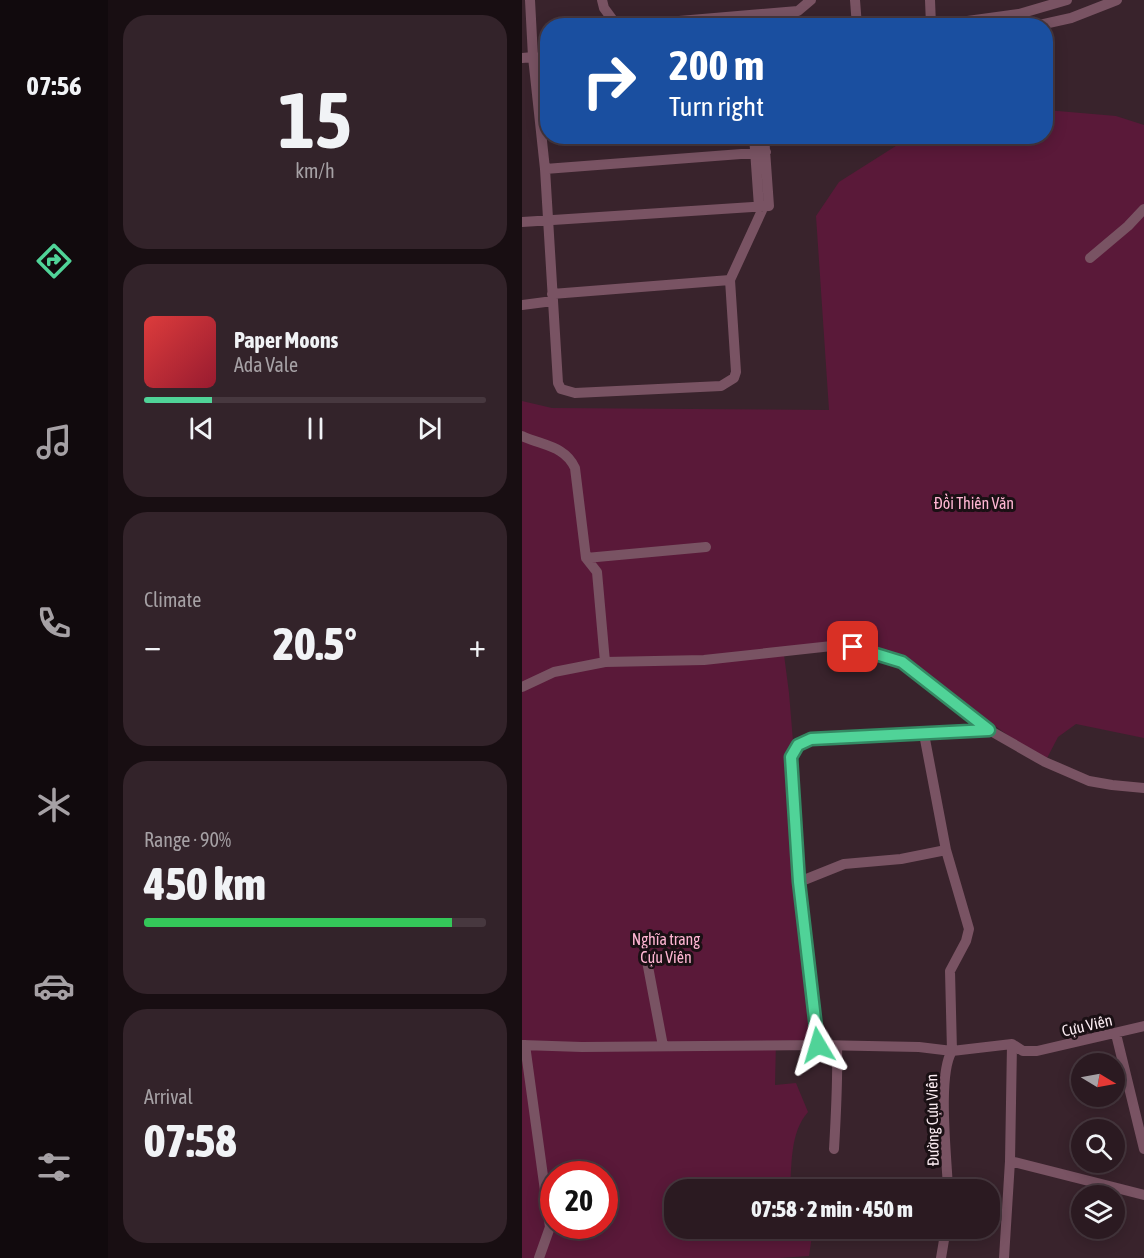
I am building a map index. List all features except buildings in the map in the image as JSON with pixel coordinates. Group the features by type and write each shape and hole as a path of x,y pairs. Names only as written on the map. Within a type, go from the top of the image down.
{"street":[{"path":"530,0 527,57 540,95"},
{"path":"602,0 604,8 612,18"},
{"path":"715,18 798,11 811,0"},
{"path":"855,0 856,18"},
{"path":"930,0 931,18"},
{"path":"1053,22 1071,18 1117,0"},
{"path":"990,18 1019,14 1066,1 1071,18"},
{"path":"545,144 558,383 561,389 575,393 721,386 734,378 736,372 730,280 764,206 760,152 757,144"},
{"path":"760,152 762,144"},
{"path":"545,169 760,152"},
{"path":"522,222 764,206"},
{"path":"1089,258 1128,226 1144,209"},
{"path":"522,305 552,298 730,280"},
{"path":"522,436 564,452 570,457 574,468 586,558 597,572 605,662"},
{"path":"586,558 706,547"},
{"path":"522,687 554,672 605,662 704,660 841,645 902,662 989,730 1045,762 1073,775 1112,785 1144,788"},
{"path":"818,1045 799,882 791,757 798,745 811,739 989,730"},
{"name":"Đường Cựu Viên","path":"924,734 946,850 969,929 966,941 950,971 952,1051 947,1059 945,1093 948,1179"},
{"path":"799,882 844,864 900,859 946,850"},
{"path":"642,940 663,1046"},
{"name":"Cựu Viên","path":"1012,1044 1023,1051 1037,1051 1144,1026"},
{"path":"1116,1034 1144,1149"},
{"path":"539,1258 550,1227 524,1045 818,1045 919,1047 952,1051 1012,1044 1010,1161 1004,1258"},
{"path":"834,1149 836,1096 839,1085 837,1046"},
{"path":"1010,1161 1144,1195"},
{"path":"941,1258 944,1239"}],"green space":[{"name":"Đồi Thiên Văn","path":"1053,111 1116,116 1144,125 1144,738 1076,724 1058,737 1045,762 901,658 852,641 783,647 789,693 818,1040 776,1041 775,1085 796,1083 808,1112 802,1120 795,1139 791,1179 664,1179 664,1239 812,1239 809,1256 522,1258 522,401 552,408 829,410 816,216 839,182 899,144 1053,144"}],"route":[{"path":"818,1045 799,882 791,757 798,745 811,739 989,730 902,662 853,647"}],"park label":[{"name":"Nghĩa trang Cựu Viên","path":"666,948"}]}
